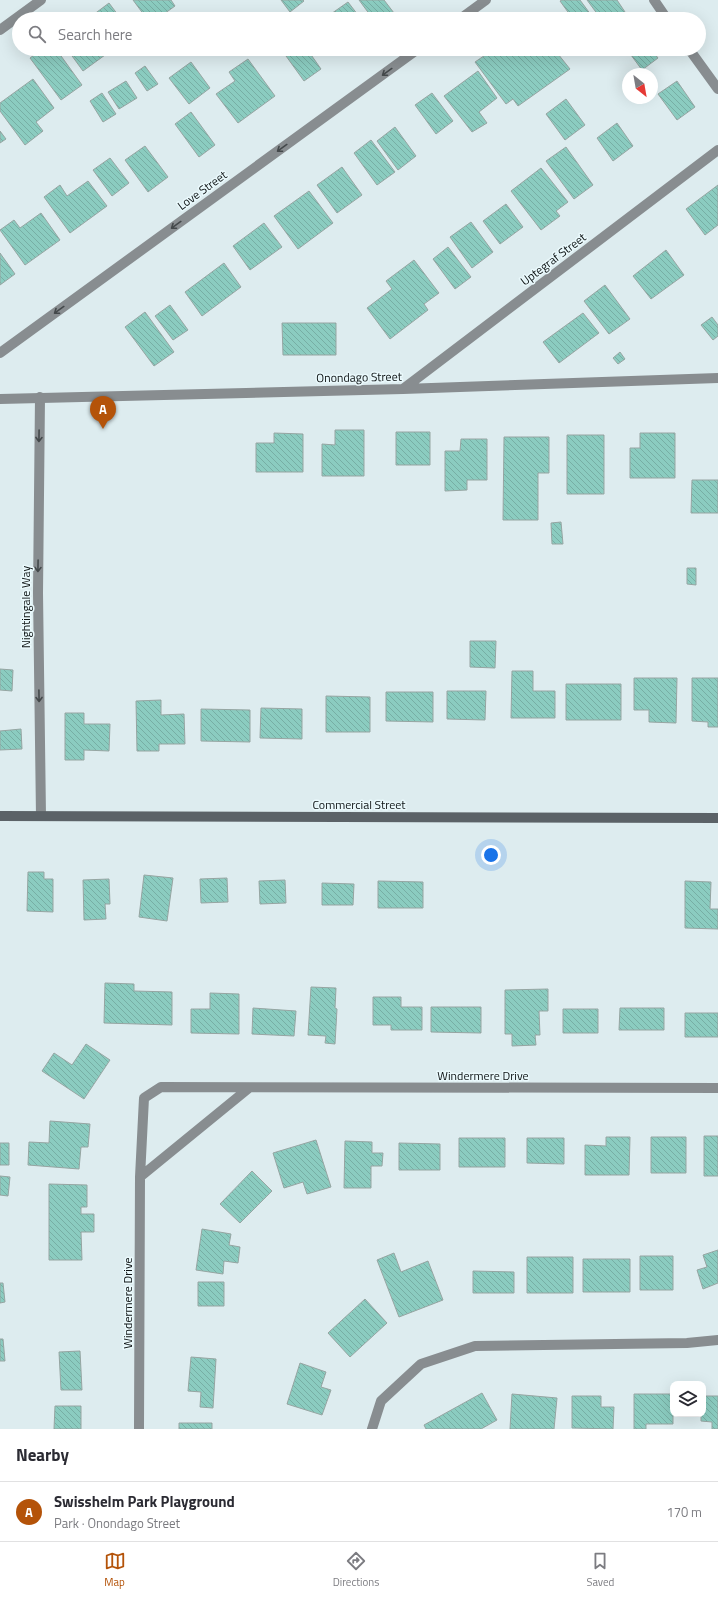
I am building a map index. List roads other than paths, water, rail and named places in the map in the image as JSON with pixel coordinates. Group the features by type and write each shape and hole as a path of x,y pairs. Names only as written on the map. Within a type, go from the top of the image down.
{"main road":[{"name":"Commercial Street","path":"0,816 718,818"}],"street":[{"path":"25,12 41,0"},
{"path":"470,12 486,0"},
{"path":"654,0 663,12"},
{"path":"0,30 12,21"},
{"name":"Love Street","path":"0,352 408,56"},
{"path":"694,56 718,89"},
{"name":"Uptegraf Street","path":"403,389 718,150"},
{"name":"Onondago Street","path":"0,399 403,389 718,378"},
{"name":"Nightingale Way","path":"40,397 38,593 41,816"},
{"name":"Windermere Drive","path":"139,1429 140,1177 144,1098 161,1087 718,1088"},
{"path":"140,1177 249,1088"},
{"path":"372,1429 381,1401 421,1364 475,1346 687,1343 718,1340"}],"place":[{"name":"Swisshelm Park Playground","path":"103,429"}]}
